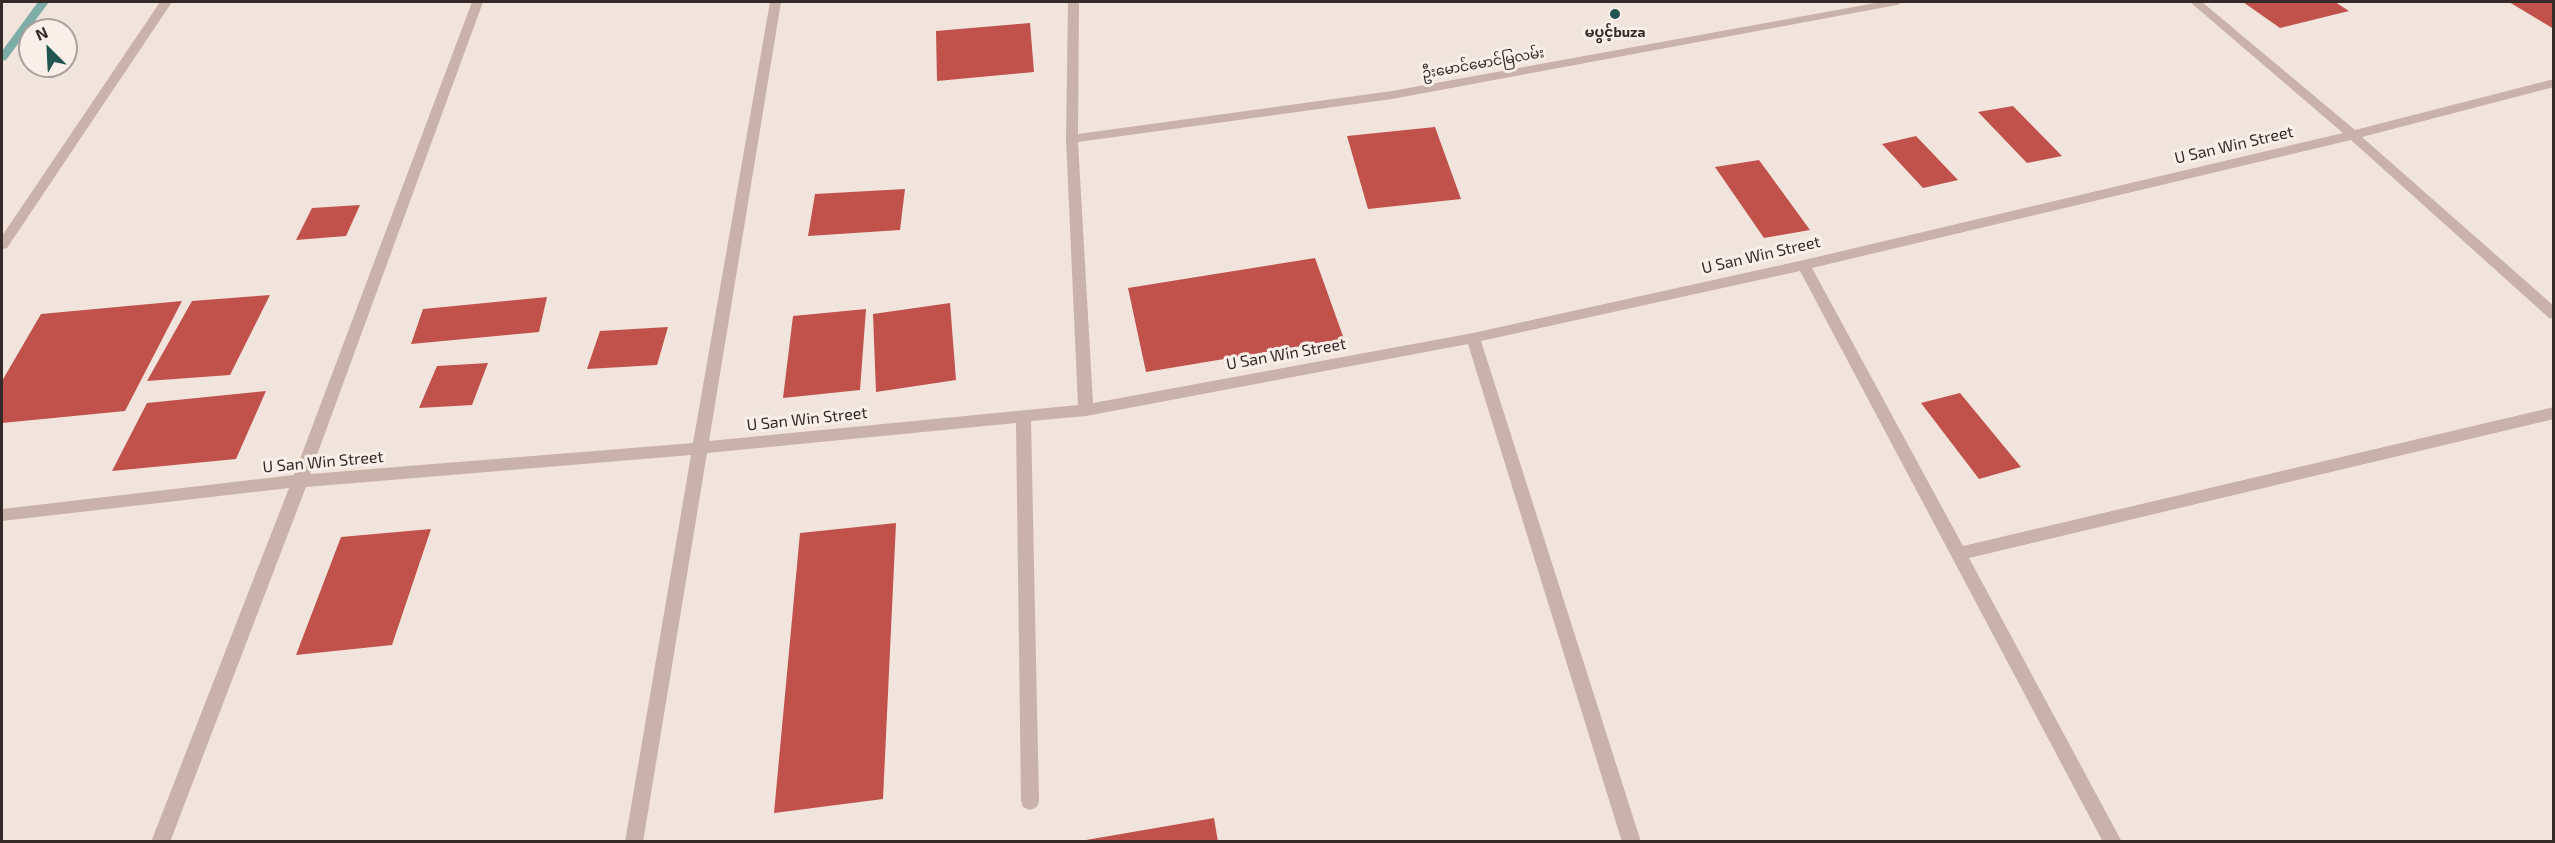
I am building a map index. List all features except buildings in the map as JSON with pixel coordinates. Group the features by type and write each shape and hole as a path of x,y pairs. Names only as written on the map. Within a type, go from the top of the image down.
{"street":[{"path":"2,246 166,2"},
{"path":"160,842 300,481 477,2"},
{"path":"634,842 775,2"},
{"path":"1073,2 1072,139 1086,410"},
{"name":"ဦးမောင်မောင်မြလမ်း","path":"1072,139 1392,95 1897,2"},
{"path":"2196,2 2353,135 2553,314"},
{"name":"U San Win Street","path":"2,514 300,481 700,448 1086,410 1473,338 1804,265 2353,135 2553,84"},
{"path":"1804,265 2113,842"},
{"path":"1473,338 1632,842"},
{"path":"1958,554 2553,413"},
{"path":"1023,415 1030,801"}],"waterway":[{"path":"2,58 43,2"}],"place":[{"name":"မပွင့်buza","path":"1615,14"}]}
